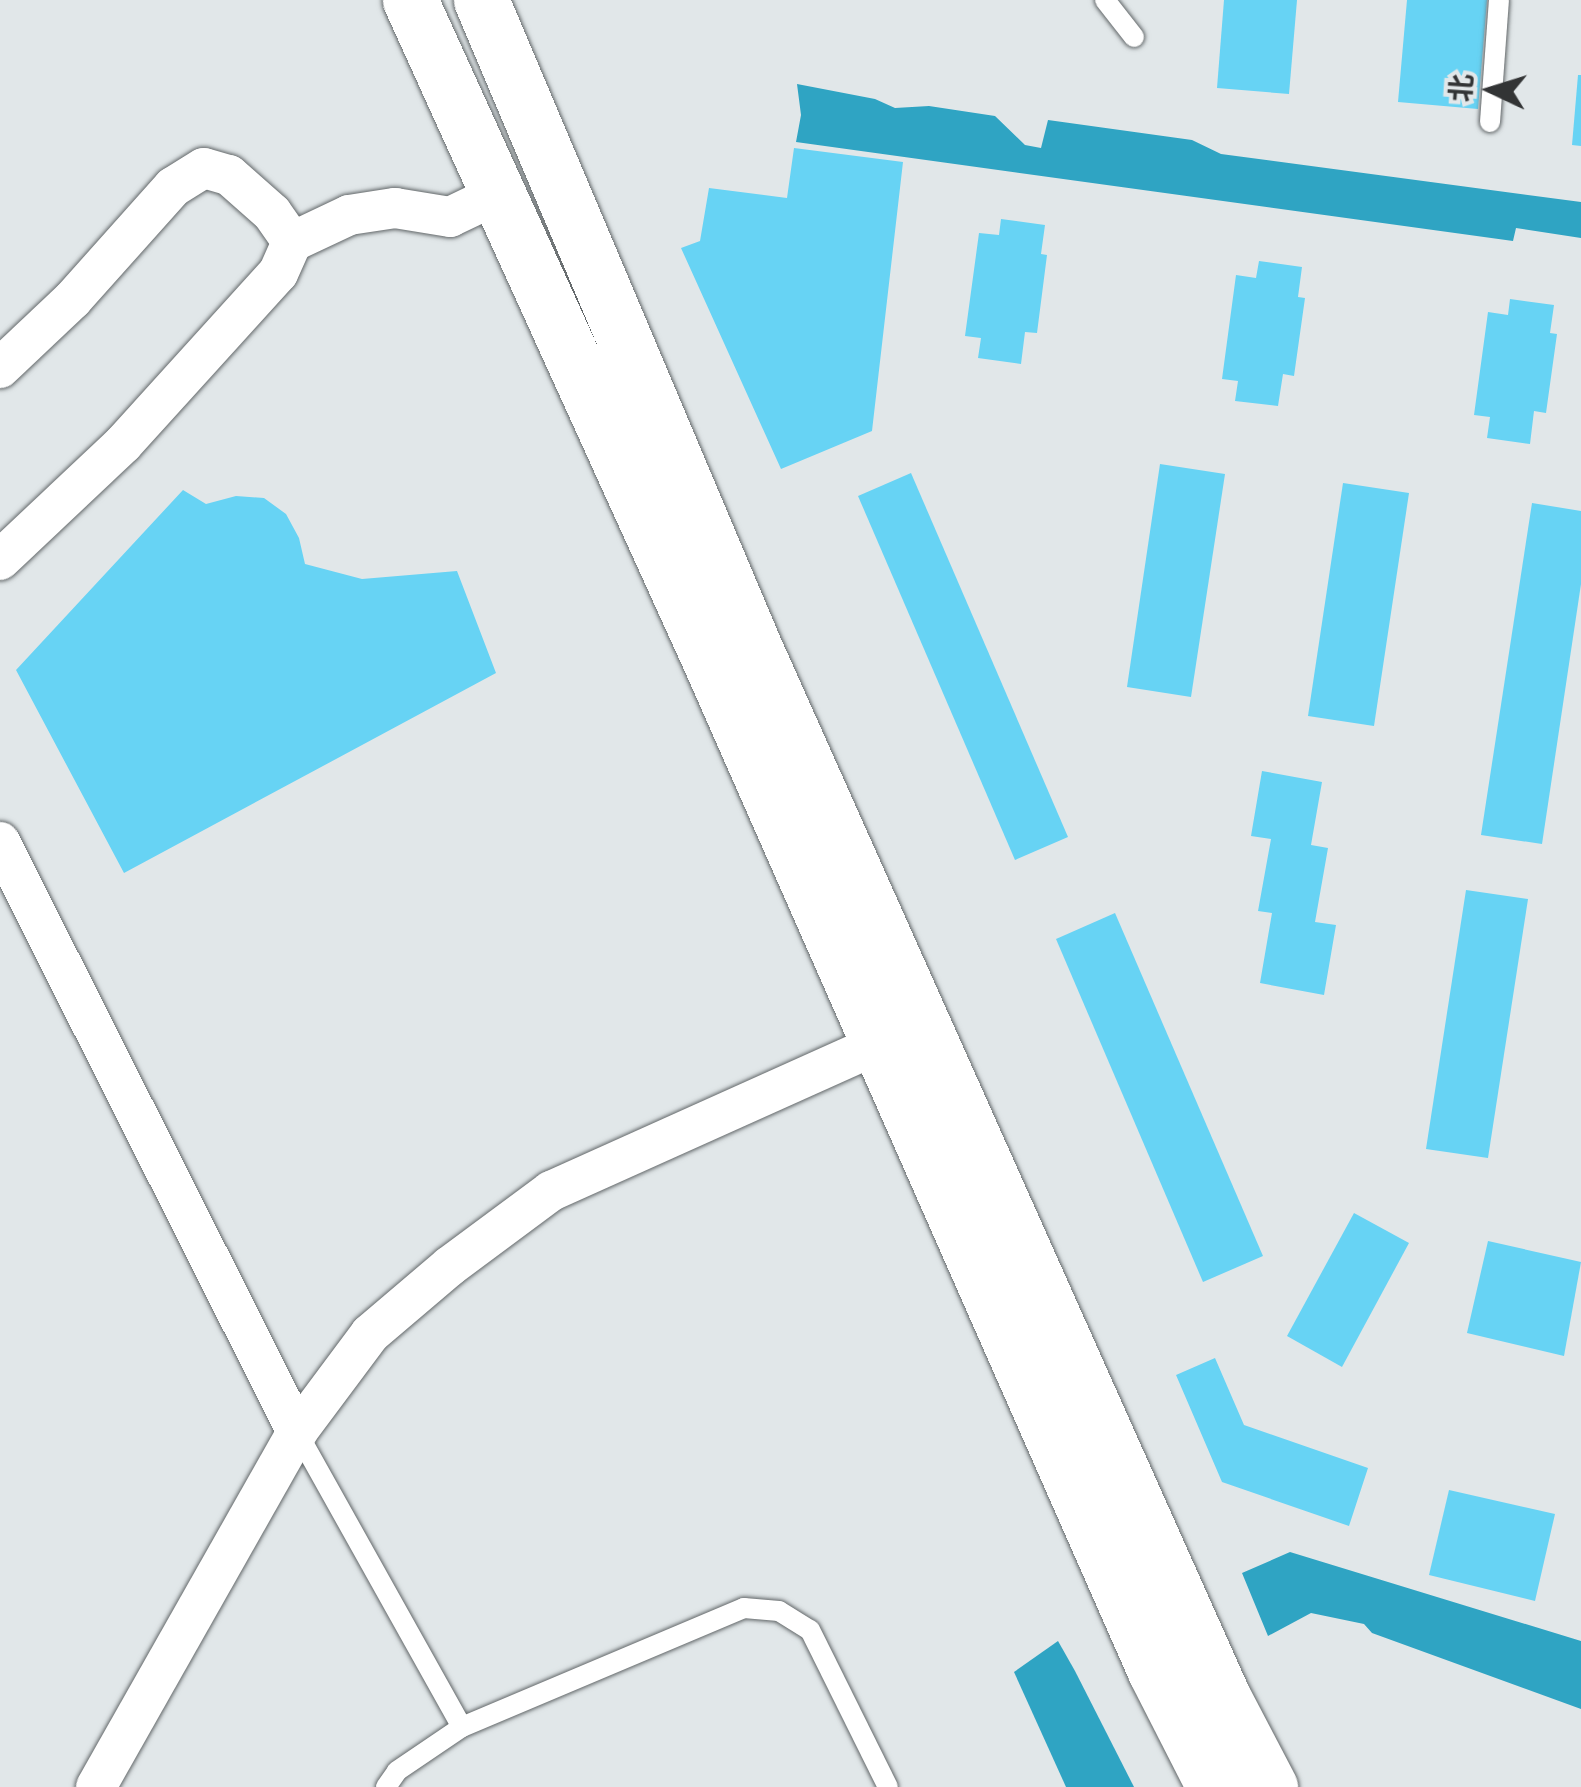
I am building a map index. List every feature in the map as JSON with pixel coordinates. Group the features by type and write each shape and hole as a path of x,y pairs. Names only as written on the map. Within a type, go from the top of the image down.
{"main road":[{"path":"410,0 498,194 901,1034 1270,1787"},
{"path":"481,0 753,644 901,1034 1156,1671 1214,1787"}],"street":[{"path":"0,368 72,300 173,187 204,168 229,174 272,214 292,242"},
{"path":"0,560 149,415 278,273 292,242 348,215 396,208 450,217 498,194"},
{"path":"0,842 297,1432"},
{"path":"96,1787 297,1432 370,1334 450,1266 551,1191 901,1034"}],"lane":[{"path":"1105,0 1134,36"},
{"path":"1490,122 1499,0"},
{"path":"297,1432 462,1727"},
{"path":"386,1787 397,1770 462,1727 744,1608 779,1611 810,1630 888,1787"}],"water":[{"path":"797,84 875,99 895,108 929,106 995,116 1025,145 1041,148 1048,120 1192,140 1221,154 1581,202 1581,238 1516,228 1513,241 796,142 801,115"},
{"path":"1290,1552 1581,1641 1581,1709 1372,1633 1364,1624 1311,1613 1268,1636 1242,1573"},
{"path":"1058,1641 1134,1787 1066,1787 1014,1672"}],"building":[{"path":"1224,0 1297,0 1289,94 1217,88"},
{"path":"1407,0 1487,0 1478,109 1398,102"},
{"path":"1581,75 1581,146 1572,145"},
{"path":"794,148 903,162 872,431 781,469 681,248 700,241 709,188 787,198"},
{"path":"1001,219 1045,225 1041,254 1047,255 1037,333 1025,332 1021,364 978,358 981,338 965,336 979,233 999,235"},
{"path":"1259,261 1302,267 1298,297 1305,298 1294,376 1283,374 1278,406 1235,401 1238,381 1222,379 1236,275 1256,278"},
{"path":"1510,299 1554,305 1550,333 1557,334 1546,413 1534,411 1530,444 1487,438 1490,417 1474,415 1488,312 1508,315"},
{"path":"1160,464 1225,474 1191,697 1127,687"},
{"path":"911,473 1068,837 1015,860 858,496"},
{"path":"1343,483 1409,493 1374,726 1308,716"},
{"path":"183,490 206,504 236,496 264,498 286,514 299,538 305,564 362,579 457,571 496,673 124,873 16,670"},
{"path":"1532,503 1581,511 1581,584 1542,844 1481,835"},
{"path":"1262,771 1322,782 1311,845 1328,848 1315,922 1336,925 1324,995 1260,983 1272,913 1258,911 1271,839 1251,836"},
{"path":"1466,890 1528,899 1488,1158 1426,1149"},
{"path":"1115,913 1263,1256 1203,1282 1056,939"},
{"path":"1354,1213 1409,1243 1342,1367 1287,1336"},
{"path":"1488,1241 1581,1262 1564,1356 1467,1333"},
{"path":"1215,1358 1244,1425 1368,1468 1349,1526 1222,1482 1176,1375"},
{"path":"1449,1490 1555,1514 1535,1601 1429,1575"}]}
